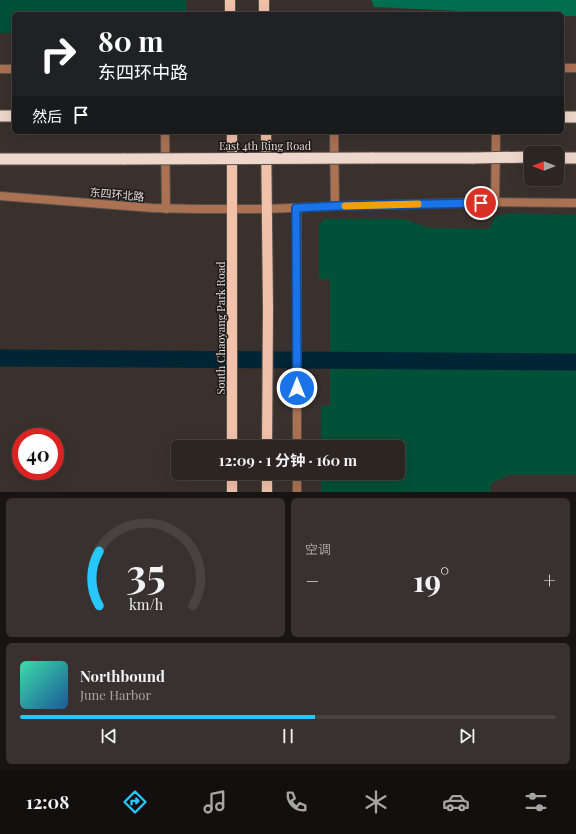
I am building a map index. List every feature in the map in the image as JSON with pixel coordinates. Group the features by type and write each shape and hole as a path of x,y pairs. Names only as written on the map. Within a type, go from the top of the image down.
{"highway":[{"path":"0,116 12,116"},
{"path":"564,117 576,117"},
{"name":"East 4th Ring Road","path":"0,159 524,157"},
{"path":"564,158 576,158"}],"main road":[{"path":"230,0 230,12"},
{"path":"264,0 264,12"},
{"name":"South Chaoyang Park Road","path":"232,134 232,440"},
{"path":"266,134 268,309 267,440"},
{"path":"232,480 232,492"},
{"path":"267,480 267,492"}],"street":[{"path":"564,68 576,68"},
{"path":"0,69 12,69"},
{"path":"165,134 166,209"},
{"path":"334,134 335,206"},
{"path":"496,134 496,202"},
{"name":"东四环北路","path":"0,196 166,209 267,210 335,206 496,202 576,203"},
{"path":"296,208 297,440"},
{"path":"297,480 297,492"}],"green space":[{"path":"0,0 186,0 186,12 12,12 12,33 0,33"},
{"path":"371,0 576,0 576,16 564,16 564,12 484,12 374,7"},
{"path":"511,213 576,215 576,475 509,475 492,483 489,492 321,492 321,480 405,480 405,440 321,440 321,406 330,405 330,280 319,278 319,225 324,219 404,219 429,228 489,229 495,217"}],"waterway":[{"path":"0,358 576,362"}],"slow traffic":[{"path":"345,206 418,204"}],"route":[{"path":"297,388 296,208 481,203"}]}
